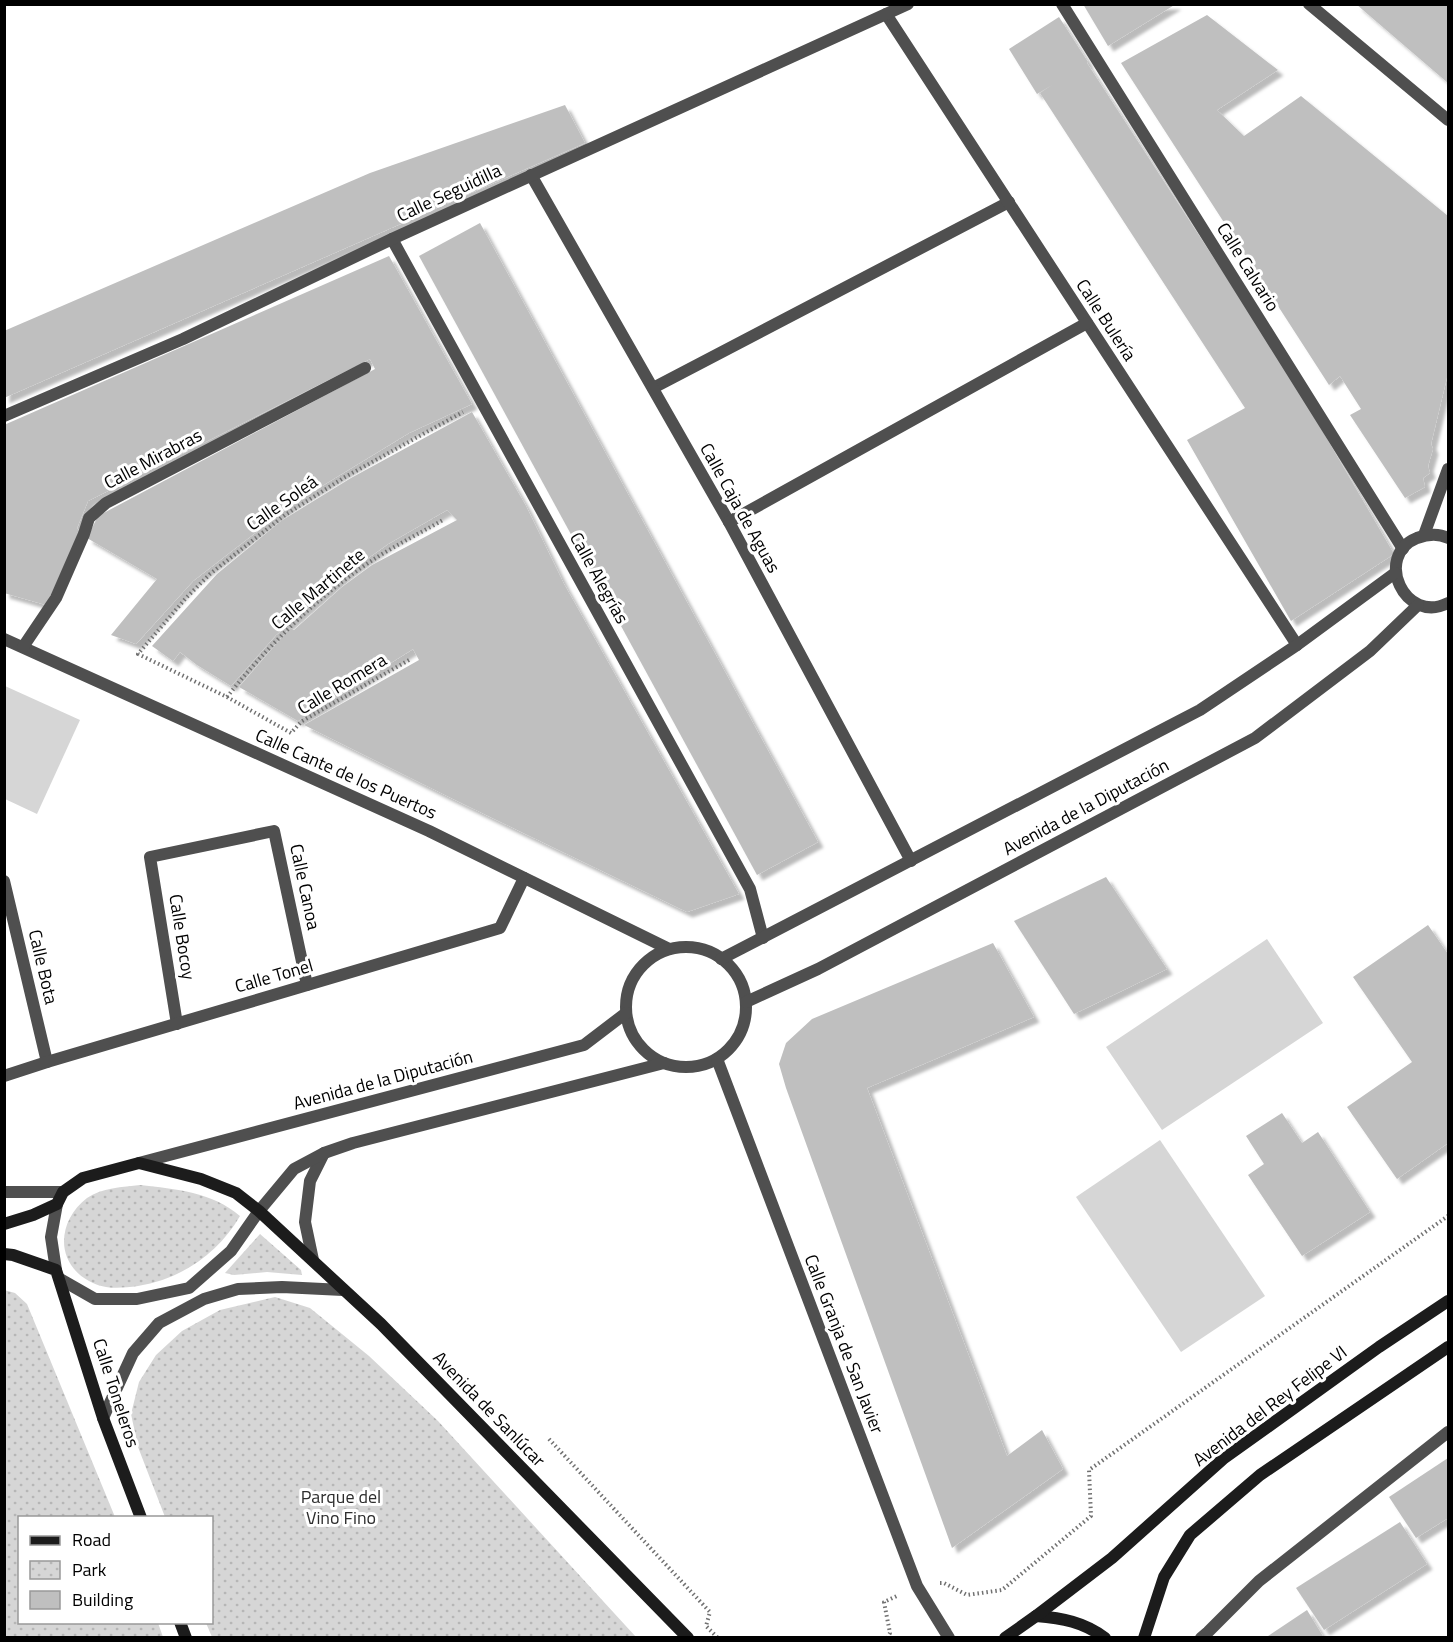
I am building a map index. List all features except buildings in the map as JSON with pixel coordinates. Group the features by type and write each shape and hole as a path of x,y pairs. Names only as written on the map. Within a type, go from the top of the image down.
{"main road":[{"path":"4,1224 33,1215 57,1204 63,1192 83,1178 139,1163"},
{"name":"Avenida de Sanlúcar","path":"139,1163 215,1184 236,1193 259,1211 381,1324 688,1638"},
{"path":"4,1254 13,1255 58,1274"},
{"name":"Calle Toneleros","path":"58,1274 103,1418 140,1516"},
{"name":"Avenida del Rey Felipe VI","path":"1005,1638 1112,1558 1223,1459 1379,1347 1449,1301"},
{"path":"1144,1638 1164,1577 1190,1535 1260,1475 1449,1347"},
{"path":"1036,1616 1064,1618 1091,1627 1105,1638"},
{"path":"180,1624 186,1638"}],"street":[{"name":"Calle Seguidilla","path":"4,416 183,339 392,239 909,4"},
{"name":"Calle Calvario","path":"1062,4 1403,549"},
{"path":"1309,4 1449,120"},
{"name":"Calle Bulería","path":"886,14 1297,645"},
{"name":"Calle Caja de Aguas","path":"531,175 729,522 910,861"},
{"path":"653,388 1009,202"},
{"name":"Calle Alegrías","path":"392,239 750,889 763,938"},
{"path":"729,522 1087,323"},
{"name":"Calle Mirabras","path":"23,647 56,598 89,518 106,503 366,368"},
{"path":"1424,535 1449,469"},
{"path":"1447,608 1431,608 1406,597 1398,586 1395,573 1397,560 1412,540 1434,534 1449,538"},
{"name":"Avenida de la Diputación","path":"721,958 1200,710 1297,645 1395,573"},
{"name":"Avenida de la Diputación","path":"746,1002 818,969 1255,738 1370,651 1418,604"},
{"name":"Calle Cante de los Puertos","path":"4,639 419,826 669,949"},
{"name":"Calle Canoa","path":"150,857 274,831 307,985"},
{"name":"Calle Bocoy","path":"150,857 177,1023"},
{"name":"Calle Tonel","path":"4,1076 500,928 524,878"},
{"name":"Calle Bota","path":"4,881 47,1062"},
{"path":"687,947 721,958 738,977 746,1002 745,1019 739,1035 730,1048 717,1059 700,1066 682,1067 664,1063 645,1052 632,1034 626,1013 627,992 636,973 651,958 669,949 687,947"},
{"name":"Avenida de la Diputación","path":"139,1163 585,1045 626,1013"},
{"name":"Calle Granja de San Javier","path":"717,1059 917,1586 949,1638"},
{"path":"57,1204 51,1237 58,1274 95,1299 137,1299 189,1288 231,1251 259,1211 294,1169 324,1153 377,1136 664,1063"},
{"path":"313,1260 305,1222 310,1181 324,1153"},
{"path":"4,1192 63,1192"},
{"path":"103,1418 133,1353 159,1323 204,1299 238,1288 282,1287 343,1290"},
{"path":"1201,1638 1259,1581 1449,1432"}],"path":[{"name":"Calle Soleá","path":"227,697 138,654 210,574 285,515 345,477 468,409"},
{"name":"Calle Martinete","path":"227,697 243,676 288,629 347,579 377,557 443,520"},
{"name":"Calle Romera","path":"227,697 291,733 302,721 409,660"},
{"path":"887,1638 890,1633 884,1602 917,1586 944,1583 967,1595 1002,1590 1091,1516 1089,1470 1449,1216"},
{"path":"549,1439 710,1612 706,1626 718,1638"}],"green space":[{"path":"5,686 80,720 37,814 5,799"},
{"path":"1267,939 1323,1023 1162,1130 1106,1047"},
{"path":"1160,1140 1265,1296 1181,1352 1076,1197"},
{"path":"140,1185 180,1190 206,1197 240,1216 221,1242 197,1263 183,1271 154,1283 138,1286 107,1287 89,1281 78,1273 65,1252 64,1241 70,1218 87,1198 99,1192"},
{"path":"260,1234 301,1270 302,1275 267,1272 234,1275 225,1273"},
{"path":"4,1290 15,1293 27,1304 115,1516 18,1516 18,1624 158,1624 163,1637 5,1637"},
{"name":"Parque del Vino Fino","path":"275,1297 310,1308 369,1356 438,1421 636,1637 212,1637 206,1624 213,1624 213,1516 165,1516 138,1447 131,1414 139,1382 156,1355 182,1331 220,1310"}]}
